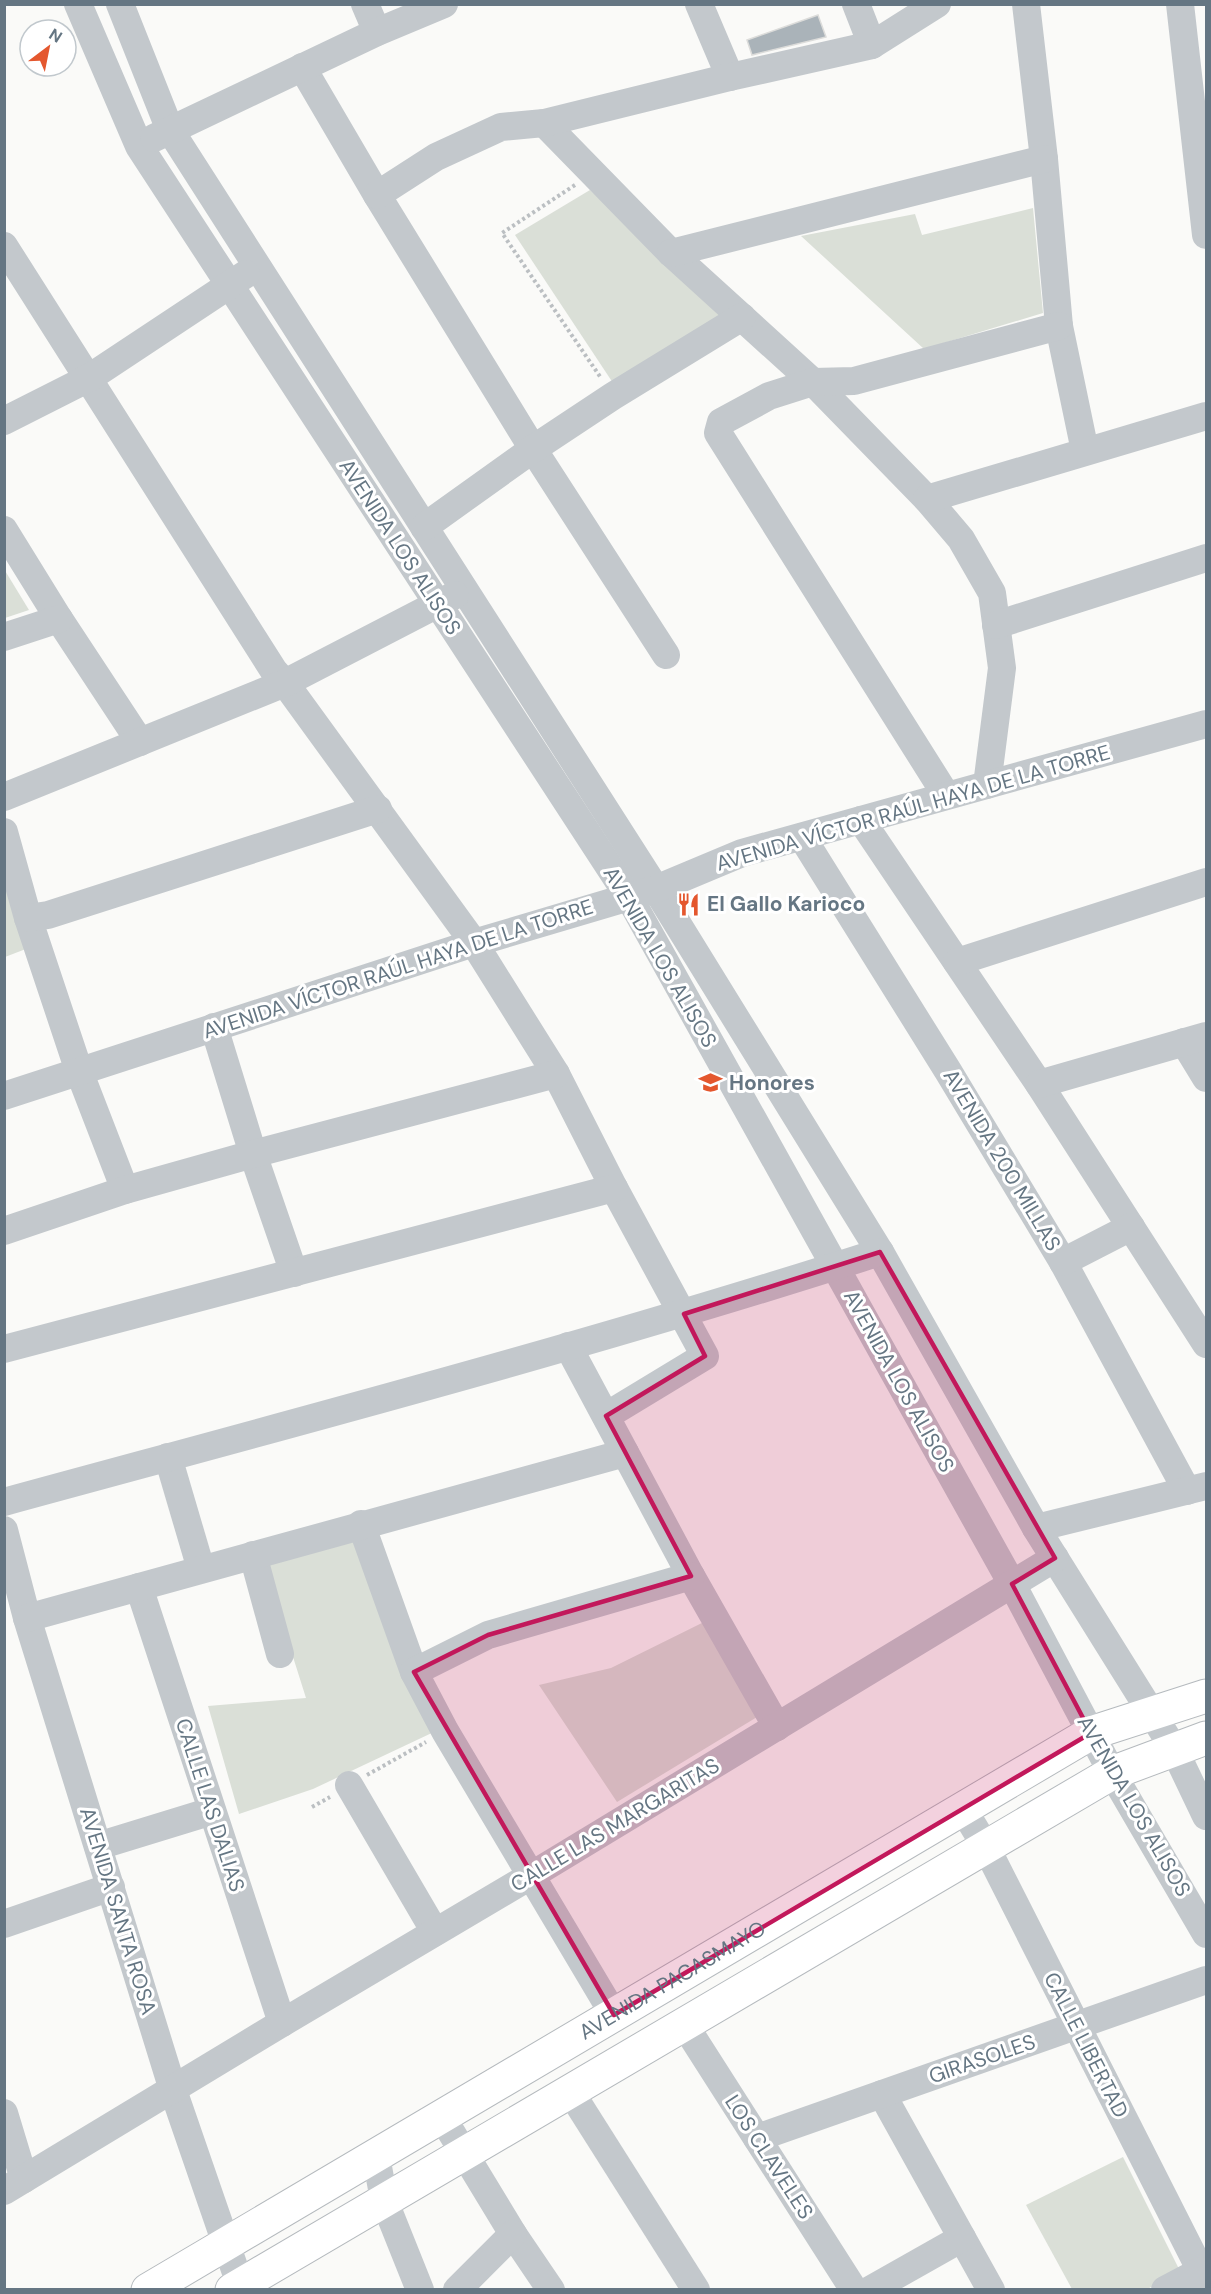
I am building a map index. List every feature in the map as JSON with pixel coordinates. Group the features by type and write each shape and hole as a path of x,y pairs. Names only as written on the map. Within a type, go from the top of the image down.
{"main road":[{"name":"AVENIDA PACASMAYO","path":"148,2289 1091,1733 1206,1696"},
{"name":"AVENIDA PACASMAYO","path":"238,2288 465,2152 1112,1773 1206,1738"}],"street":[{"name":"AVENIDA LOS ALISOS","path":"78,4 139,146 629,897 1012,1584 1112,1773 1206,1934"},
{"name":"AVENIDA LOS ALISOS","path":"120,4 170,130 656,889 880,1252 1036,1528 1174,1749 1206,1816"},
{"path":"365,4 377,32"},
{"path":"139,146 377,32 444,4"},
{"path":"699,4 730,77"},
{"path":"856,4 872,45"},
{"path":"377,195 436,157 501,127 544,123 872,45 937,4"},
{"path":"1026,4 1044,159 1059,326 1085,451"},
{"path":"1180,4 1206,235"},
{"path":"302,68 533,449 666,655"},
{"path":"544,123 671,253 813,382 927,499 960,539 992,593 1002,668 987,785"},
{"path":"671,253 1044,159"},
{"path":"4,246 274,671 378,809 474,943 556,1074 614,1188 684,1314 705,1356 606,1416"},
{"path":"4,421 89,378 258,267"},
{"path":"424,527 533,449 742,317"},
{"path":"946,795 718,433 721,422 769,396 813,382 854,381 1059,326"},
{"path":"927,499 1206,416"},
{"path":"4,530 140,742"},
{"path":"996,625 1206,558"},
{"path":"4,797 285,683 464,590"},
{"path":"4,637 59,619"},
{"name":"AVENIDA VÍCTOR RAÚL HAYA DE LA TORRE","path":"4,1096 474,943 656,889 742,853 1206,724"},
{"path":"28,918 48,915 378,809"},
{"path":"861,820 1039,1084 1206,1344"},
{"path":"4,832 28,918 79,1071 125,1190"},
{"name":"AVENIDA 200 MILLAS","path":"802,837 948,1071 1197,1489"},
{"path":"957,962 1206,882"},
{"path":"214,1027 253,1154 294,1273"},
{"path":"1039,1084 1195,1039 1206,1078"},
{"path":"4,1231 125,1190 556,1074"},
{"path":"4,1349 614,1188"},
{"path":"1063,1262 1131,1227"},
{"path":"4,1502 684,1314 880,1252"},
{"path":"568,1346 691,1576 777,1727"},
{"path":"27,1618 625,1453"},
{"path":"168,1457 201,1569"},
{"path":"1036,1528 1197,1489"},
{"path":"361,1524 414,1672 445,1731 615,2015"},
{"name":"AVENIDA SANTA ROSA","path":"4,1530 27,1618 173,2091 226,2245 238,2288"},
{"path":"253,1555 279,1654"},
{"name":"CALLE LAS MARGARITAS","path":"14,2185 1056,1558"},
{"path":"414,1672 489,1635 691,1576"},
{"name":"CALLE LAS DALIAS","path":"139,1587 282,2023"},
{"path":"349,1785 435,1932"},
{"name":"CALLE LIBERTAD","path":"963,1809 986,1847 1204,2276"},
{"path":"98,1846 212,1811"},
{"path":"4,1924 111,1887"},
{"name":"GIRASOLES","path":"757,2138 1206,1980"},
{"name":"LOS CLAVELES","path":"684,2024 854,2289"},
{"path":"570,2091 696,2289"},
{"path":"882,2094 991,2289"},
{"path":"4,2114 14,2185"},
{"path":"442,2117 513,2234 551,2289"},
{"path":"376,2156 384,2200 420,2289"},
{"path":"457,2289 513,2234"},
{"path":"870,2289 962,2238"},
{"path":"1165,2289 1204,2276"}],"path":[{"path":"593,173 502,233 614,396"},
{"path":"312,1807 445,1731"}],"highlighted area":[{"path":"880,1252 1055,1558 1012,1584 1091,1733 614,2015 414,1672 488,1635 691,1576 606,1416 705,1356 684,1314"}],"shaded area":[{"path":"590,190 726,314 613,383 515,235"},
{"path":"1033,208 1043,313 924,349 801,236 915,214 922,235"},
{"path":"4,569 29,610 5,618 4,618"},
{"path":"4,868 31,947 5,957 4,957"},
{"path":"353,1532 436,1731 313,1789 239,1814 208,1706 306,1698 262,1559"},
{"path":"708,1620 762,1714 617,1802 539,1685 611,1668"},
{"path":"1123,2157 1181,2273 1147,2289 1072,2289 1026,2205"}],"building":[{"path":"818,15 826,37 752,55 747,40"}],"place":[{"name":"El Gallo Karioco","path":"689,904"},
{"name":"Honores","path":"711,1083"}]}
